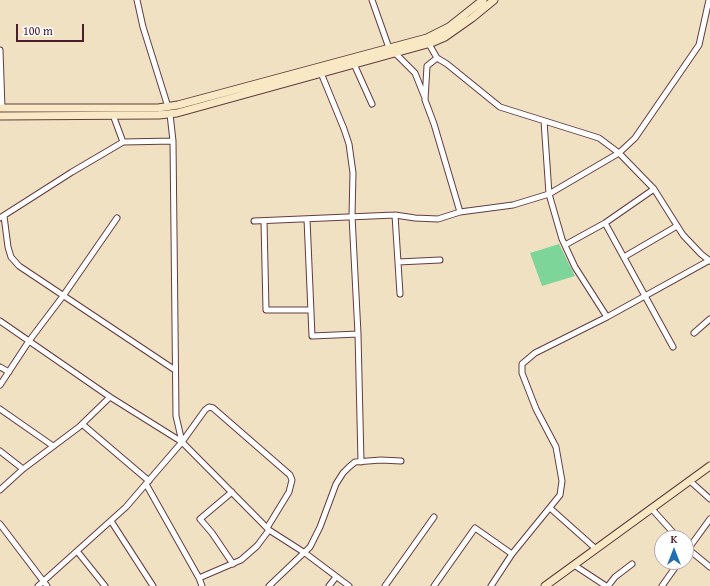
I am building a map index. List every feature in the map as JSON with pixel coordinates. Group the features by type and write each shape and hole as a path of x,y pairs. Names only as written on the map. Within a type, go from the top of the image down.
{"street":[{"path":"137,0 143,27 169,111 173,141 176,416 182,442"},
{"path":"372,0 392,51 415,73 434,124 460,212"},
{"path":"0,116 113,115 169,111 321,73 392,51 439,33 455,23 483,0"},
{"path":"0,50 1,108 169,111 392,51 430,44 445,37 494,0"},
{"path":"254,221 395,215 438,219 460,212 513,205 549,194 619,153 635,138 698,44 710,0"},
{"path":"430,44 437,58 447,64 500,107 599,138 619,153 654,189 683,235 701,254 710,260 606,317 535,353 522,364 522,373 536,409 556,447 562,481 560,496 512,554 491,586"},
{"path":"426,100 427,66 437,58"},
{"path":"354,64 372,104"},
{"path":"321,73 342,123 348,144 352,173 352,216 358,334 361,462"},
{"path":"113,115 123,142"},
{"path":"544,122 549,194 565,245 575,267 606,317"},
{"path":"173,141 123,142 72,172 2,217 11,256 22,269 175,370"},
{"path":"565,245 605,223 654,189"},
{"path":"395,215 400,294"},
{"path":"0,385 29,341 63,296 117,218"},
{"path":"307,218 312,336 358,334"},
{"path":"264,221 266,310 310,310"},
{"path":"605,223 673,347"},
{"path":"624,256 677,226"},
{"path":"398,262 440,260"},
{"path":"694,333 710,319"},
{"path":"0,321 110,397 182,442 268,529 349,586"},
{"path":"0,367 9,372"},
{"path":"0,490 23,469 82,424 110,397"},
{"path":"38,586 126,507 182,442 205,410 209,407 213,408 290,475 292,480 289,492 257,546 241,560 199,578"},
{"path":"0,409 53,446"},
{"path":"82,424 147,482 202,586"},
{"path":"0,451 23,469"},
{"path":"269,586 310,547 320,527 336,484 342,473 355,462 401,460"},
{"path":"545,586 710,466"},
{"path":"690,480 710,499"},
{"path":"232,492 200,519 212,533 233,564"},
{"path":"550,508 596,549"},
{"path":"652,508 671,530"},
{"path":"385,586 434,516"},
{"path":"694,540 710,519"},
{"path":"111,521 153,586"},
{"path":"0,524 47,586"},
{"path":"434,586 475,528 512,554"},
{"path":"77,551 105,586"},
{"path":"694,554 710,567"},
{"path":"574,565 607,586 615,577 632,564"},
{"path":"662,586 673,570"},
{"path":"329,586 336,577"}],"green space":[{"path":"559,244 575,276 542,286 530,253"}]}
